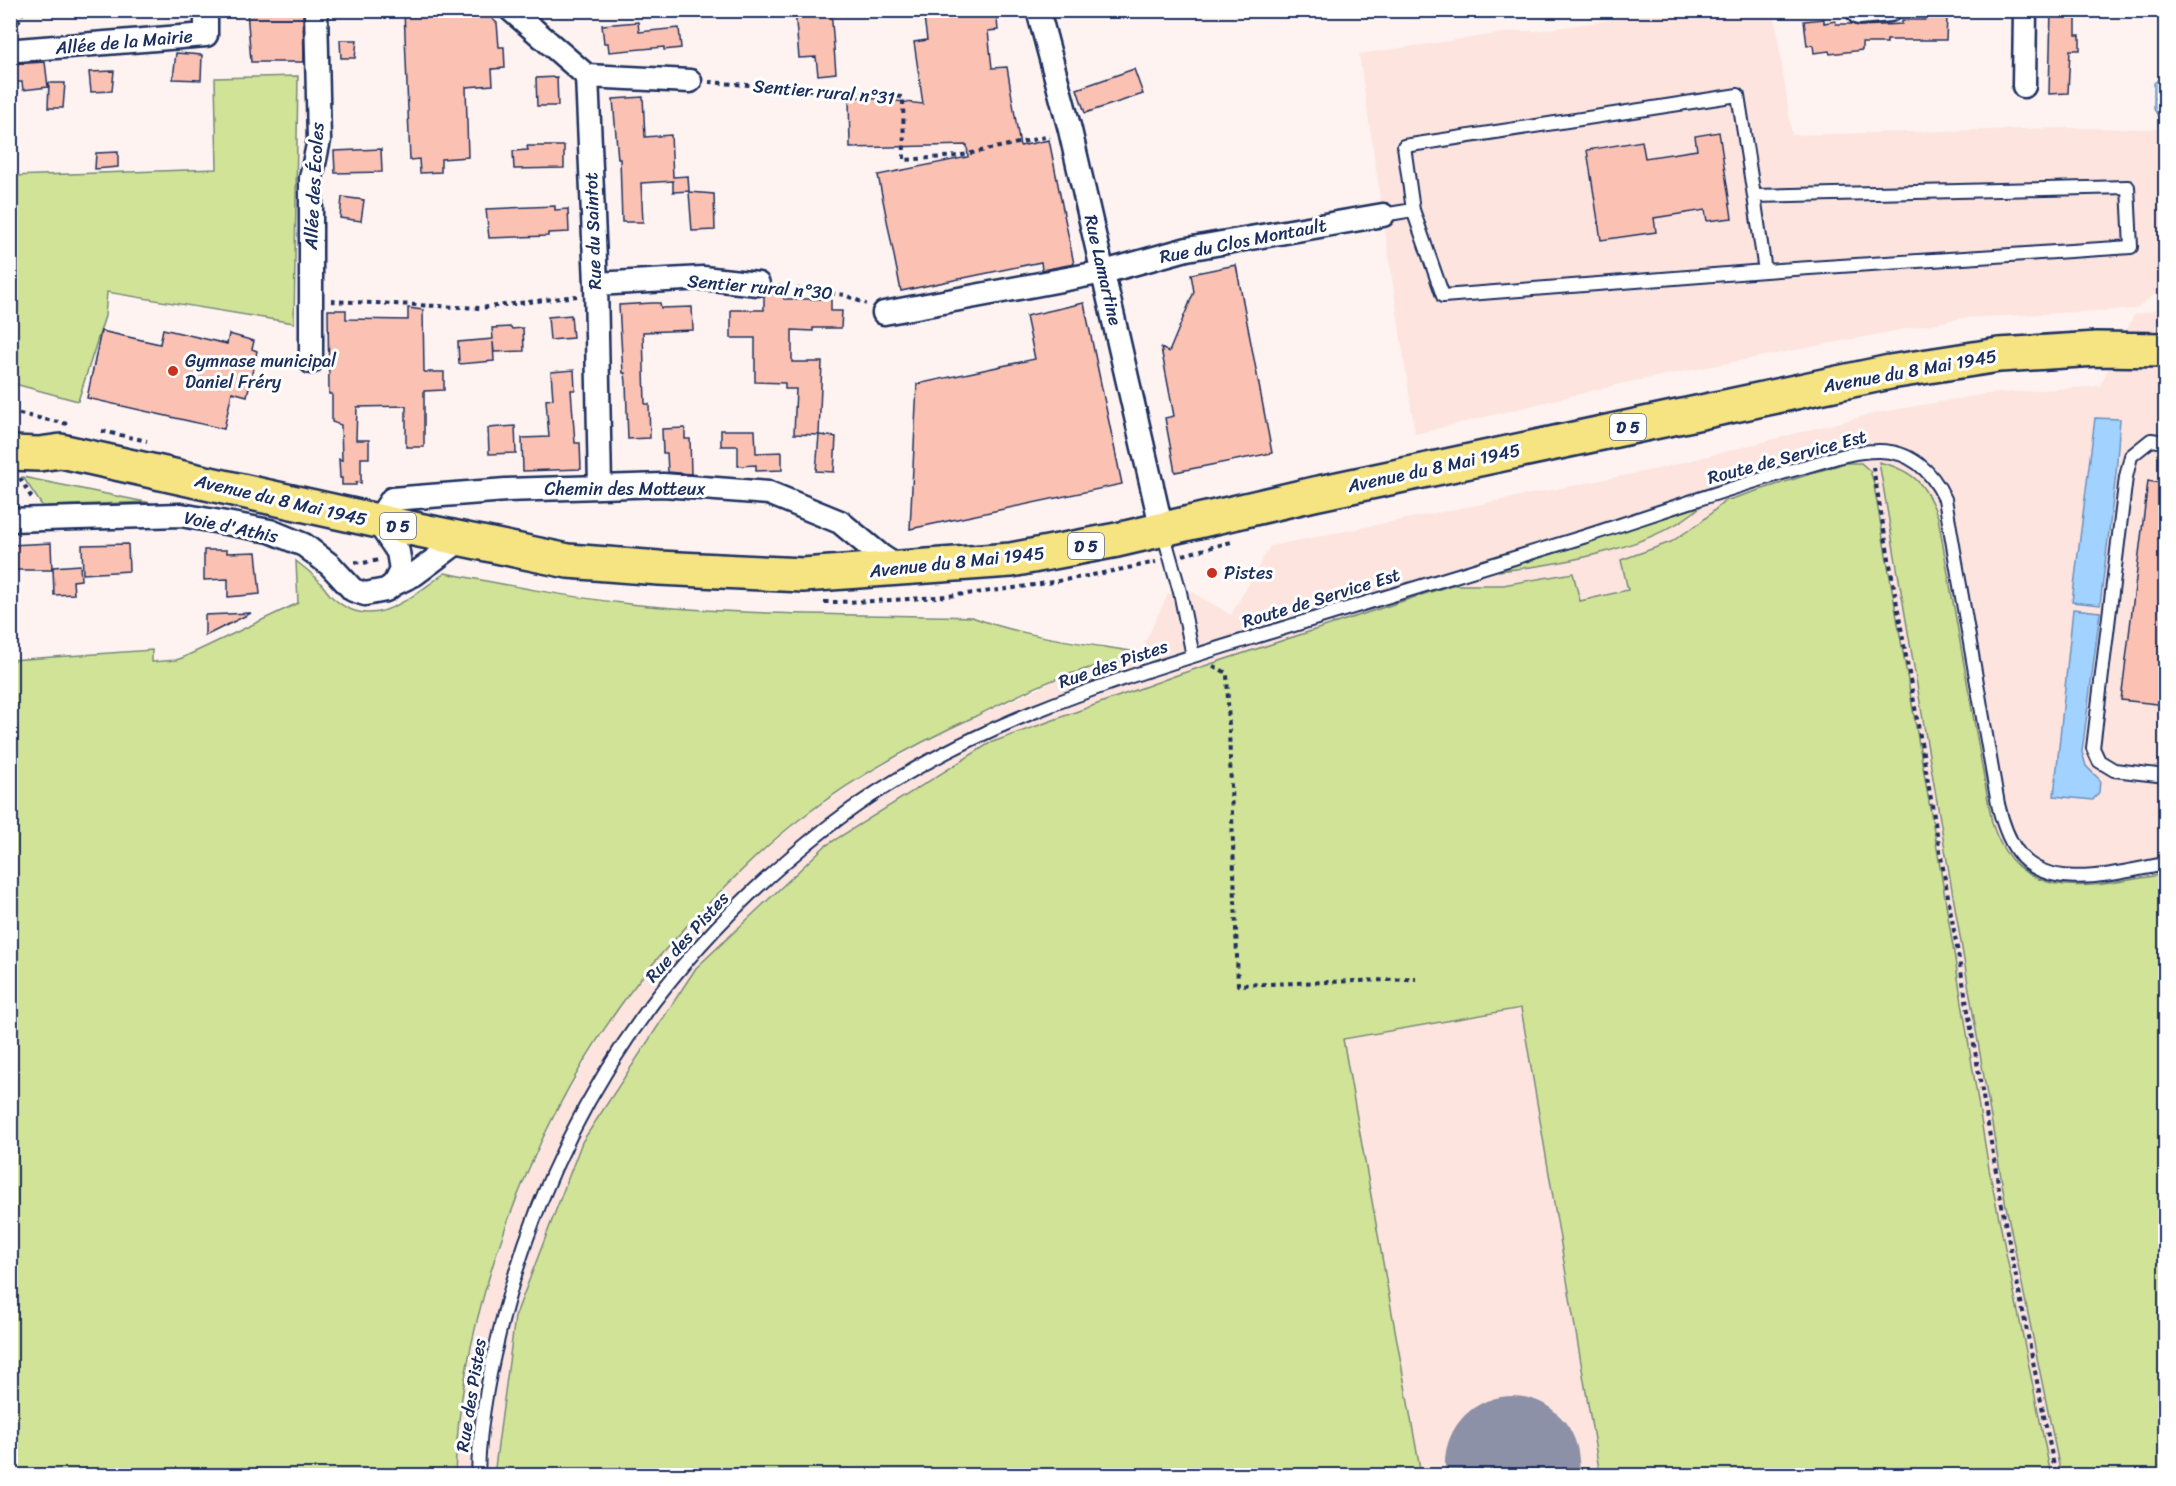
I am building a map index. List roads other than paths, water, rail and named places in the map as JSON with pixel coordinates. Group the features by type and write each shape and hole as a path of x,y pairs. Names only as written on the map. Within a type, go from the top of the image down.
{"main road":[{"name":"Avenue du 8 Mai 1945","path":"14,464 39,454 61,451 568,561 803,575 1011,560 1167,544 1314,494 1890,372 1999,355 2097,349 2166,350"},
{"name":"Avenue du 8 Mai 1945","path":"10,431 51,443 61,451"}],"street":[{"name":"Allée de la Mairie","path":"14,44 206,35 206,10"},
{"name":"Allée des Écoles","path":"311,362 311,178 319,140 316,10"},
{"path":"511,10 587,76 690,81"},
{"name":"Rue Lamartine","path":"1038,10 1070,130 1167,544"},
{"path":"1859,13 1890,10"},
{"path":"2024,86 2025,10"},
{"name":"Rue du Saintot","path":"587,76 596,289 600,486"},
{"name":"Rue du Clos Montault","path":"884,313 1104,272 1187,249 1383,215"},
{"name":"Sentier rural n°30","path":"596,289 704,278 758,284"},
{"name":"Chemin des Motteux","path":"377,521 392,500 506,490 663,485 769,493 840,522 880,556 899,568"},
{"name":"Voie d'Athis","path":"10,520 181,515 270,531 304,545 330,564 353,590 365,594 386,590 394,584"},
{"path":"377,521 400,556 401,570 394,584"},
{"path":"394,584 415,574 462,539"}],"lane":[{"path":"1754,196 2128,187 2131,247 1766,271 1443,296 1413,210 1404,146 1738,95 1754,196 1766,271"},
{"path":"1383,215 1413,210"},
{"path":"2166,441 2151,440 2131,456 2128,466 2093,748 2099,761 2114,770 2166,776"},
{"name":"Route de Service Est","path":"1193,656 1587,535 1769,476 1850,454 1879,451 1901,454 1926,468 1945,499 1998,804 2007,836 2018,853 2029,864 2062,877 2086,878 2166,864"},
{"path":"1167,544 1193,656"},
{"name":"Rue des Pistes","path":"478,1476 486,1390 496,1344 523,1248 547,1185 598,1082 673,976 700,945 784,862 878,790 965,742 1049,705 1193,656"}],"water":[{"path":"2165,74 2165,119 2160,119 2154,109 2154,83"},
{"path":"2095,418 2120,419 2116,474 2100,605 2072,602"},
{"path":"2073,609 2100,612 2082,752 2086,766 2100,780 2099,792 2093,800 2054,796"}],"place":[{"name":"Gymnase municipal Daniel Fréry","path":"173,371"},
{"name":"Pistes","path":"1212,573"}]}
